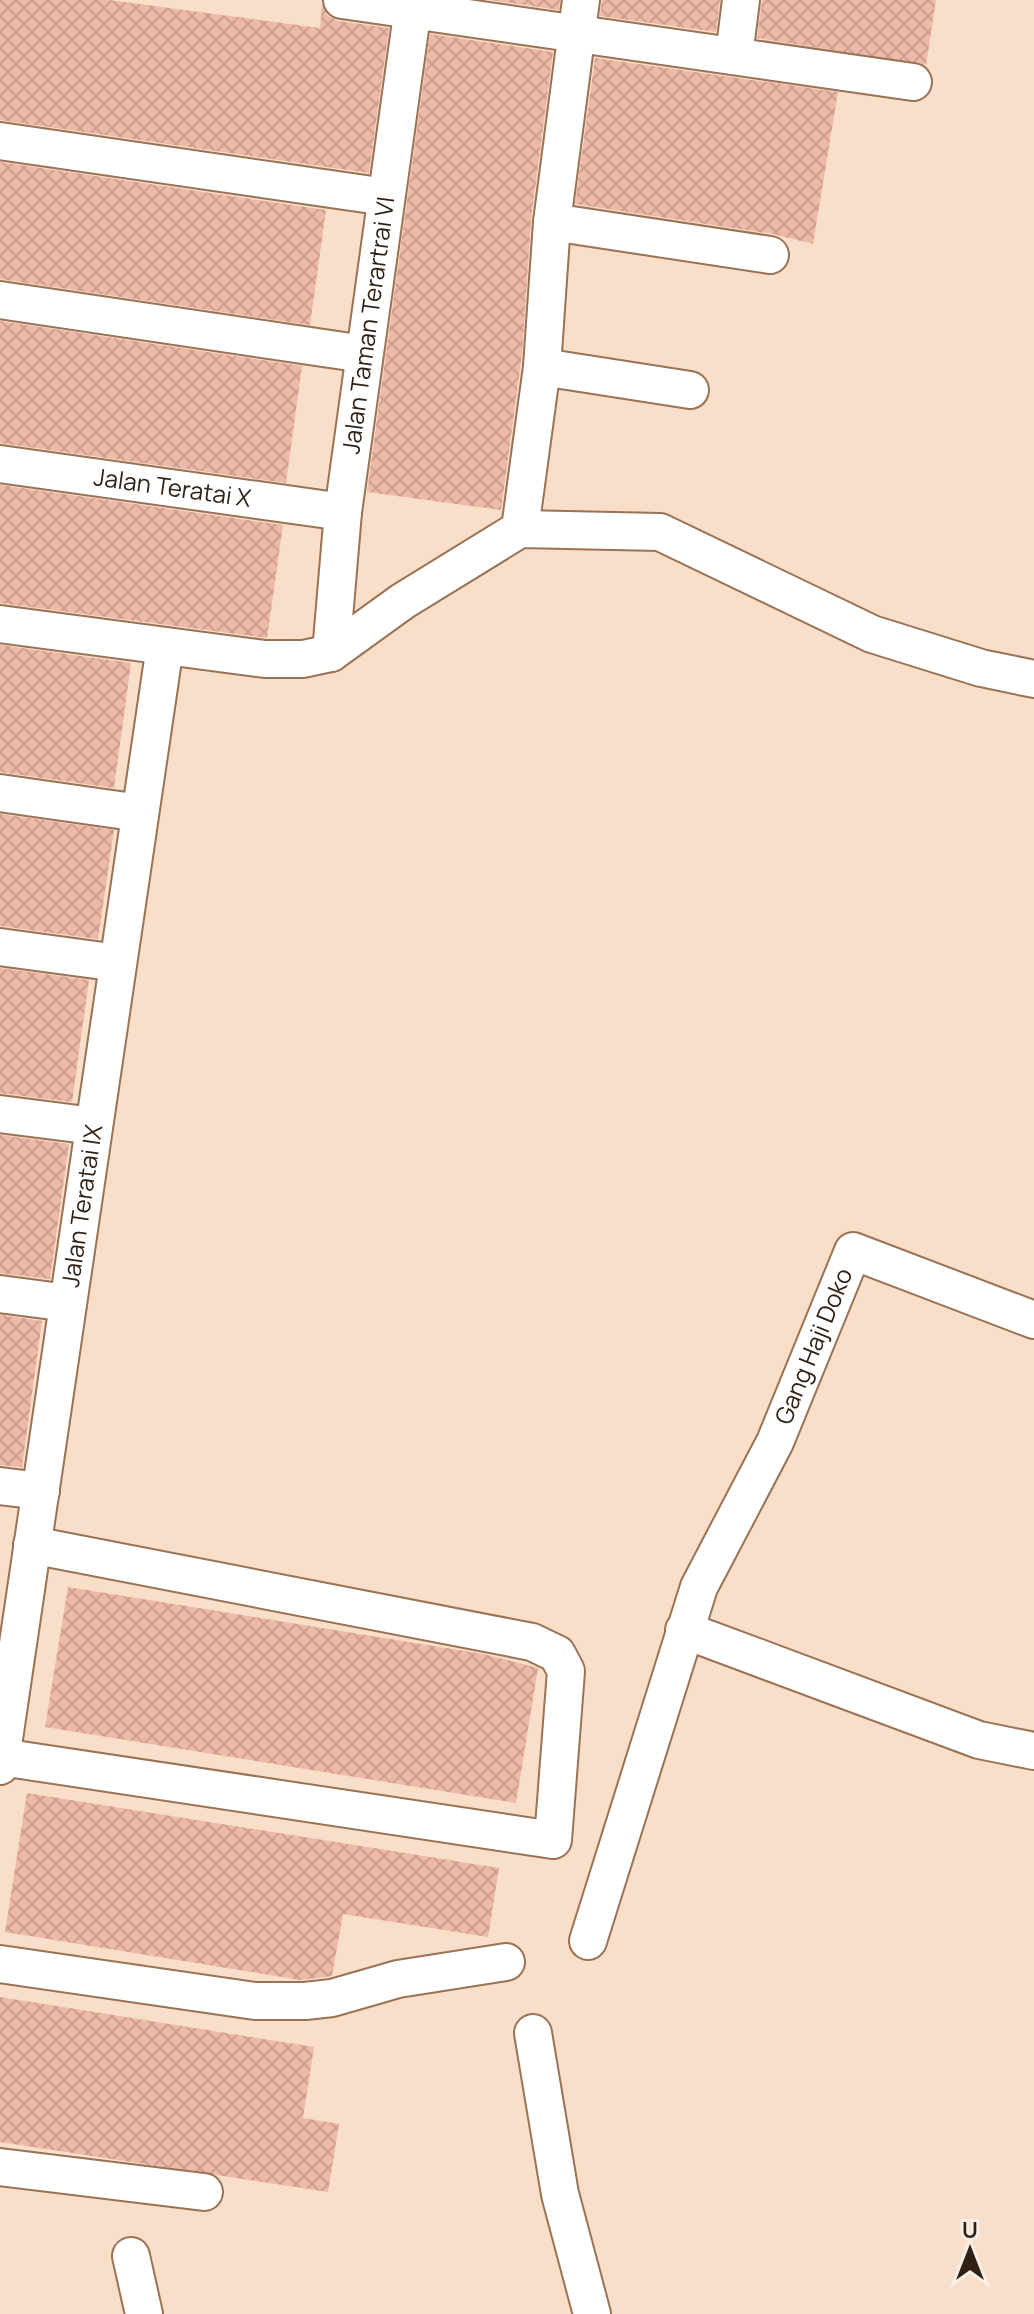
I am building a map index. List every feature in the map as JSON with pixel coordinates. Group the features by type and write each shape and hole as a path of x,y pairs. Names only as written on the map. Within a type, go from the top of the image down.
{"street":[{"path":"342,0 579,17 734,56 913,82"},
{"path":"734,56 741,0"},
{"name":"Jalan Taman Terartrai VI","path":"331,653 343,512 414,5"},
{"path":"520,529 542,367 552,222 579,17"},
{"path":"0,141 386,197"},
{"path":"552,222 770,255"},
{"path":"0,300 364,354"},
{"path":"542,367 690,390"},
{"name":"Jalan Teratai X","path":"0,464 343,512"},
{"path":"0,624 265,659 303,659 331,653 403,601 520,529 660,532 872,634 981,668 1034,679"},
{"name":"Jalan Teratai IX","path":"1,1761 8,1650 41,1491 165,646"},
{"path":"0,793 140,813"},
{"path":"0,947 118,963"},
{"path":"0,1114 94,1126"},
{"name":"Gang Haji Doko","path":"684,1630 699,1587 775,1442 853,1251 1034,1320"},
{"path":"0,1294 68,1303"},
{"path":"0,1486 41,1491"},
{"path":"1,1761 553,1840 566,1671 557,1654 532,1642 32,1545"},
{"path":"588,1941 684,1630 979,1740 1034,1751"},
{"path":"0,1964 255,2001 305,2001 332,1998 398,1979 506,1962"},
{"path":"533,2033 560,2194 592,2314"},
{"path":"0,2167 204,2192"},
{"path":"131,2256 144,2314"}],"building":[{"path":"0,0 109,0 320,28 322,3 328,16 338,21 389,28 369,173 0,120"},
{"path":"490,0 560,0 559,10"},
{"path":"602,0 720,0 716,32 600,16"},
{"path":"762,0 936,0 926,65 757,38"},
{"path":"430,34 553,52 531,219 522,354 501,510 367,492"},
{"path":"595,58 838,92 813,244 773,234 575,204"},
{"path":"0,162 326,210 310,325 0,279"},
{"path":"0,321 302,366 286,483 0,443"},
{"path":"0,485 283,525 267,638 0,603"},
{"path":"0,645 131,663 114,788 0,772"},
{"path":"0,814 114,830 98,939 0,926"},
{"path":"0,968 89,980 72,1102 0,1093"},
{"path":"0,1135 69,1144 50,1279 0,1273"},
{"path":"0,1315 42,1321 22,1467 0,1465"},
{"path":"68,1587 483,1654 538,1668 516,1803 45,1727"},
{"path":"27,1793 499,1868 488,1937 343,1914 332,1976 300,1980 5,1932"},
{"path":"0,1997 314,2047 303,2118 339,2124 328,2192 0,2142"}]}
